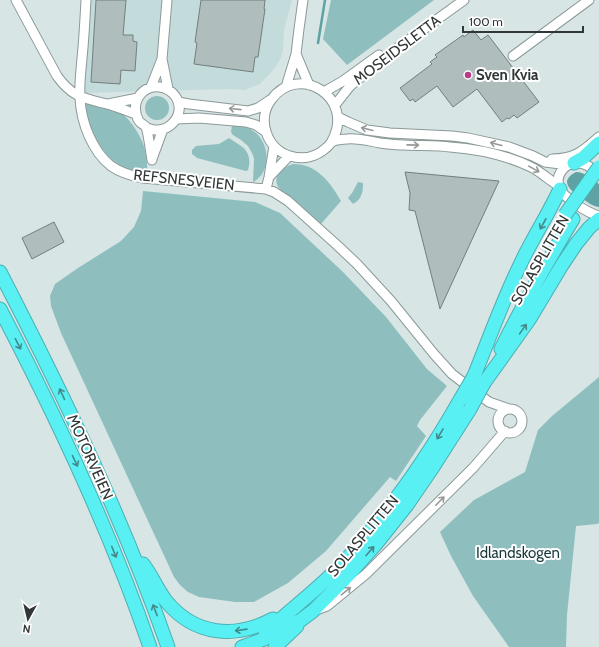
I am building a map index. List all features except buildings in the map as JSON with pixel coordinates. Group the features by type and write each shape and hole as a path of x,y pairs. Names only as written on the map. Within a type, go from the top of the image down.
{"highway":[{"path":"571,164 583,158 599,143"},
{"name":"SOLASPLITTEN","path":"569,217 599,167"},
{"name":"SOLASPLITTEN","path":"479,380 542,252 599,182"},
{"path":"479,380 512,282 548,214 559,187"},
{"path":"465,404 479,380 529,320 576,244 588,228 599,219"},
{"name":"MOTORVEIEN","path":"0,272 68,406 102,481 150,596 168,647"},
{"name":"MOTORVEIEN","path":"0,309 37,381 82,477 121,569 150,647"},
{"name":"SOLASPLITTEN","path":"241,647 264,639 301,620 313,611 344,580 376,544 420,487 449,443 465,404"},
{"name":"SOLASPLITTEN","path":"241,647 274,625 324,582 339,567 369,534 396,499 440,435 465,404"},
{"path":"129,545 170,605 183,617 199,626 228,632 246,630 259,626 293,608"},
{"path":"275,647 294,629 301,620"}],"street":[{"path":"16,0 57,76 65,86 79,96 136,114"},
{"name":"REFSNESVEIEN","path":"86,0 79,96 80,106 84,123 93,143 106,161 119,170 143,178 266,189"},
{"path":"167,0 162,59 168,89"},
{"path":"286,87 296,54 298,29 304,0"},
{"name":"MOSEIDSLETTA","path":"324,92 343,81 454,0"},
{"name":"MOSEIDSLETTA","path":"335,105 350,86 396,48 464,0"},
{"path":"513,56 589,0"},
{"path":"296,54 309,85"},
{"path":"151,87 162,59"},
{"path":"301,84 314,86 324,92 335,105 338,117 337,130 332,142 322,152 315,156 301,158 283,154 270,142 264,125 265,112 271,100 275,94 286,87 294,85 301,84"},
{"path":"159,86 168,89 174,94 178,102 179,110 177,119 171,125 163,129 155,130 146,128 140,122 136,114 135,106 138,98 143,91 151,87 159,86"},
{"path":"108,104 138,98"},
{"path":"178,102 248,111 258,108 271,100"},
{"path":"338,117 367,130 468,138 509,147 546,162 571,164 579,163 588,166 599,173"},
{"path":"177,119 199,118 246,122 256,125 266,132"},
{"path":"146,128 152,160 163,129"},
{"path":"533,156 562,159 581,152 599,137"},
{"path":"332,142 348,139 365,140 404,145 449,146 486,152 521,163 540,172 559,187 568,198 590,213 599,216"},
{"path":"274,146 266,189 288,201 370,277 452,374 489,402 513,410 520,414 522,423 516,431 505,431 500,426 499,419 501,414 509,409"},
{"path":"269,177 289,156"},
{"path":"559,187 559,175 562,170 571,164"},
{"path":"489,402 494,414 499,419"},
{"path":"313,611 327,606 366,574 473,468 505,431"}],"shaded area":[{"path":"82,0 292,0 284,30 283,50 280,60 260,84 245,90 229,89 84,93"},
{"path":"576,172 585,174 599,184 599,207 588,202 568,186 568,179"}],"green space":[{"path":"331,0 434,0 347,65 323,39"},
{"path":"157,96 166,99 169,108 166,117 157,120 148,117 145,108 148,99"},
{"path":"84,103 114,110 129,120 140,136 146,153 147,174 133,171 121,166 104,150 92,129"},
{"path":"232,125 251,129 261,138 264,144 266,151 266,166 259,178 253,182 253,155 248,146 233,135 231,132"},
{"path":"229,138 244,148 248,153 248,170 246,171 197,158 192,154 192,150 196,146 219,144"},
{"path":"293,164 309,167 322,175 341,201 321,224 277,185 277,177 281,170"},
{"path":"358,182 363,183 362,192 360,198 353,204 348,198"},
{"path":"143,191 255,202 280,213 343,272 386,317 427,369 447,386 420,420 417,426 426,436 396,481 390,477 326,551 288,583 254,602 235,602 199,597 188,592 174,577 61,333 51,306 50,296 55,284 121,241 134,227 141,211"},
{"name":"Idlandskogen","path":"599,377 599,523 576,526 567,615 566,647 509,647 473,596 451,556 440,532 474,500 525,472 538,430 552,416"}],"waterway":[{"path":"318,43 325,0"}],"place":[{"name":"Sven Kvia","path":"468,75"}]}
